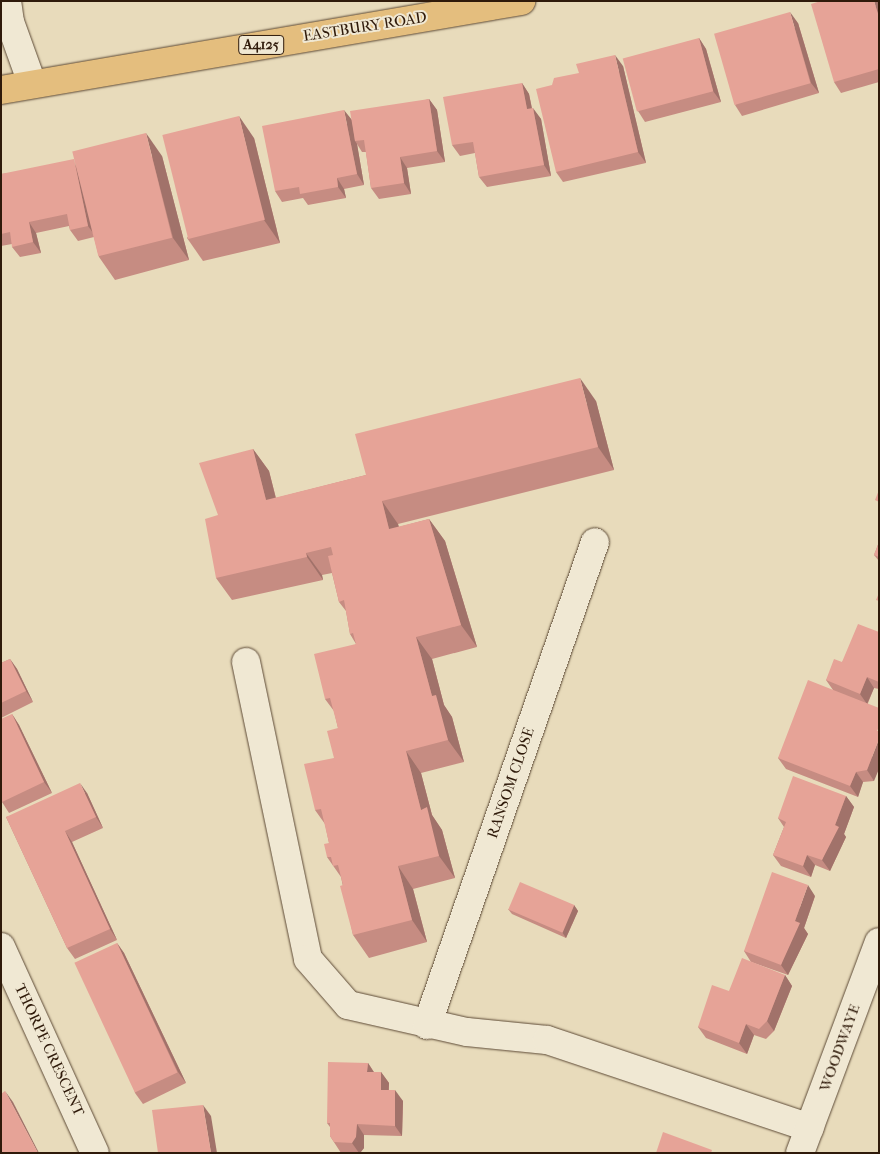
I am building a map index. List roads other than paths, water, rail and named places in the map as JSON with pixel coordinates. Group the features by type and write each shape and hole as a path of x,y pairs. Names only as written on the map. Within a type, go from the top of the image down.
{"main road":[{"name":"EASTBURY ROAD","path":"1,90 32,83 521,1"}],"street":[{"path":"7,1 10,22 32,83"},
{"name":"RANSOM CLOSE","path":"427,1024 595,542"},
{"path":"246,662 308,959 348,1005 427,1024 499,1037 547,1040 810,1128"},
{"name":"WOODWAYE","path":"800,1153 879,942"},
{"name":"THORPE CRESCENT","path":"1,947 95,1153"}]}
